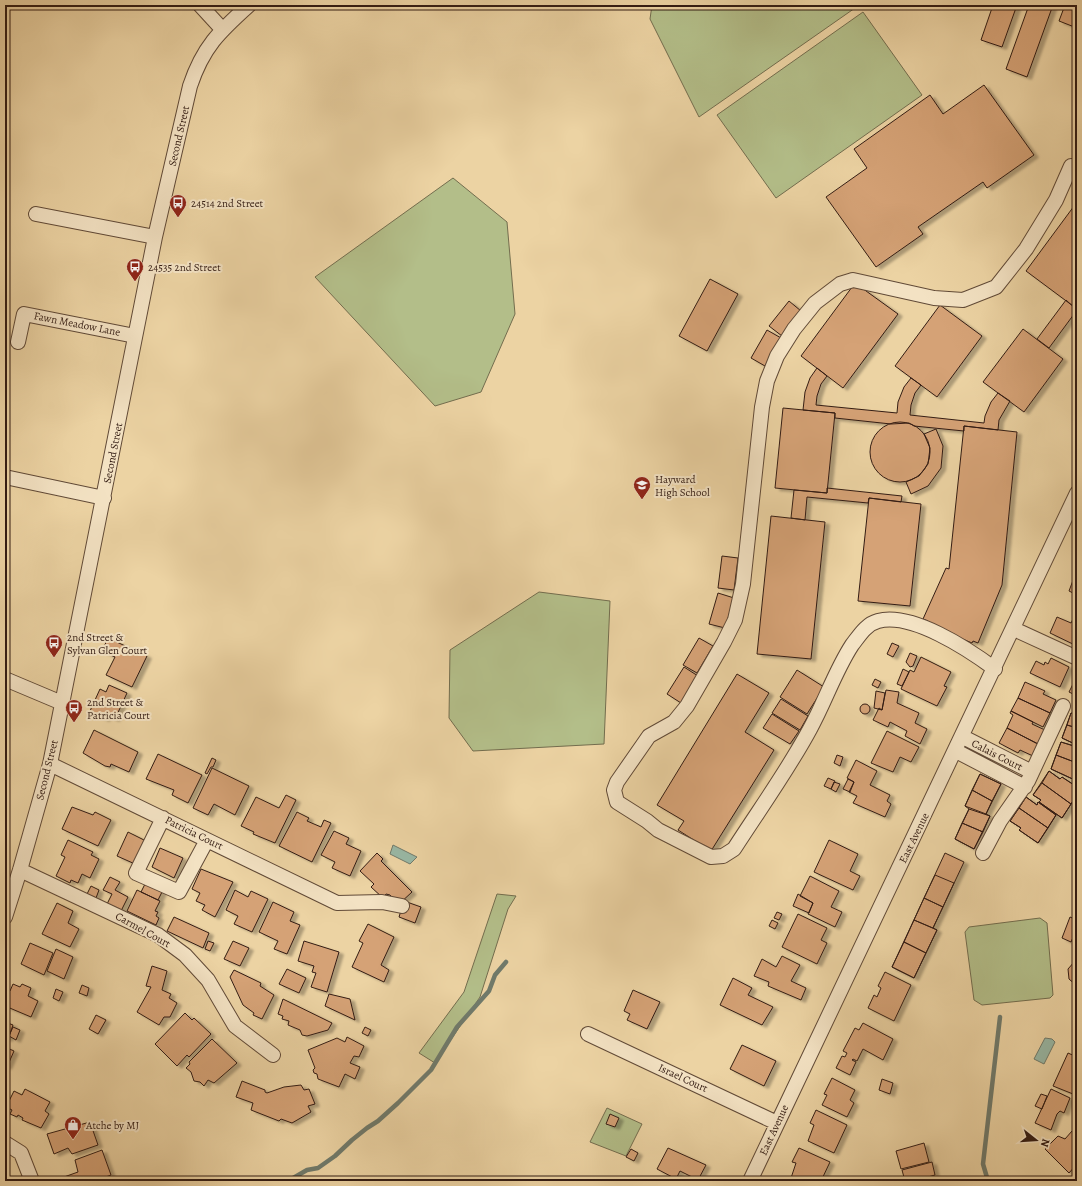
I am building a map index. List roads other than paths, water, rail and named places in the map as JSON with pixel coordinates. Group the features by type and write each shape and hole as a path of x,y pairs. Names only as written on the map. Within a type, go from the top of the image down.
{"street":[{"path":"200,5 222,29"},
{"name":"Second Street","path":"5,917 50,764 155,237 190,86 197,66 206,48 222,29 249,5"},
{"path":"995,668 963,646 908,621 891,618 876,621 862,631 851,647 810,730 734,850 723,856 711,857 658,830 647,821 617,802 614,790 617,782 649,736 674,722 687,706 724,642 734,620 743,584 762,407 768,381 777,356 794,329 816,304 840,284 853,280 934,298 963,300 996,287 1026,249 1056,200 1070,166"},
{"path":"36,214 155,237"},
{"name":"Fawn Meadow Lane","path":"18,342 24,314 135,336"},
{"path":"5,477 104,498"},
{"name":"East Avenue","path":"750,1181 963,737 1077,493"},
{"path":"1014,629 1077,658"},
{"path":"5,679 62,703"},
{"name":"Calais Court","path":"983,853 1000,821 1025,786 1063,706"},
{"name":"Calais Court","path":"963,737 1032,772"},
{"name":"Calais Court","path":"956,751 1025,786"},
{"name":"Patricia Court","path":"50,764 337,903 382,902 402,906"},
{"path":"162,818 136,873 179,892 206,840"},
{"name":"Carmel Court","path":"20,870 158,935 185,955 208,980 234,1026 273,1055"},
{"name":"Israel Court","path":"588,1034 777,1123"},
{"path":"5,1142 21,1153 32,1181"}],"waterway":[{"path":"288,1181 307,1170 318,1168 335,1156 352,1140 378,1121 431,1070 457,1027 489,991 495,975 506,962"},
{"path":"988,1181 983,1164 1000,1017"}],"place":[{"name":"24514 2nd Street","path":"178,218"},
{"name":"24535 2nd Street","path":"135,282"},
{"name":"Hayward High School","path":"642,500"},
{"name":"2nd Street & Sylvan Glen Court","path":"54,658"},
{"name":"2nd Street & Patricia Court","path":"74,723"},
{"name":"Atche by MJ","path":"73,1140"}]}
